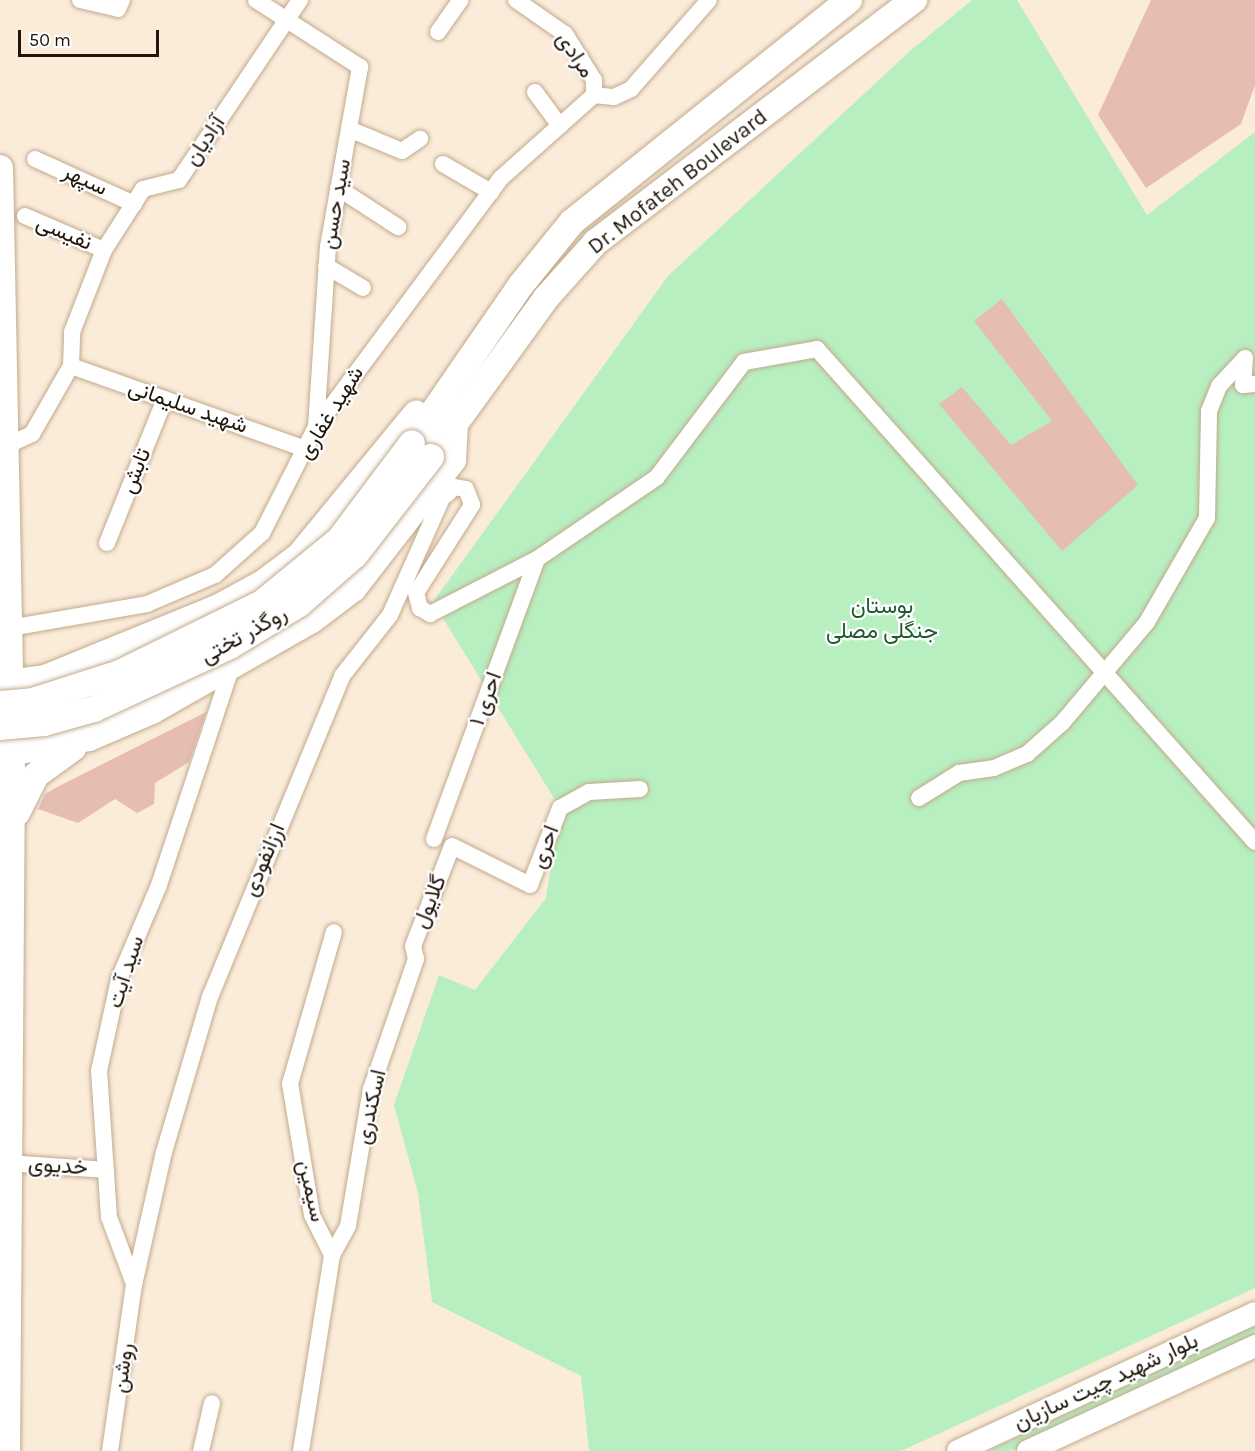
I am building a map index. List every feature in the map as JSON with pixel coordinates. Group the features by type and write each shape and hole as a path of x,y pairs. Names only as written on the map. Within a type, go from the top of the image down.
{"main road":[{"name":"Dr. Mofateh Boulevard","path":"432,453 448,391 521,285 572,222 849,0"},
{"name":"Dr. Mofateh Boulevard","path":"432,453 455,425 546,298 596,242 914,0"},
{"path":"0,168 10,632 4,691 12,828 7,1451"},
{"path":"4,691 45,678 219,607 300,555 420,409 448,391"},
{"path":"12,828 24,794 36,775 89,738 231,669 353,589 432,453"},
{"name":"روگذر تختی","path":"4,691 33,701 120,673 262,603 339,540 432,453"},
{"name":"روگذر تختی","path":"0,727 44,723 94,709 230,646 299,604 355,555 432,453"},
{"path":"10,632 20,654 39,665 114,651"},
{"path":"45,678 31,695 27,712 36,734 54,748"},
{"path":"6,755 54,748 89,738"},
{"name":"بلوار شهید چیت سازیان","path":"958,1451 1255,1313"},
{"name":"بلوار شهید چیت سازیان","path":"1028,1451 1255,1346"}],"street":[{"path":"80,0 118,9 122,0"},
{"path":"256,0 288,21"},
{"name":"آزادیان","path":"71,366 72,332 104,250 143,189 178,180 288,21 300,0"},
{"path":"438,32 460,0"},
{"name":"مرادی","path":"516,0 565,33 594,80 594,95"},
{"path":"594,95 614,97 631,89 709,0"},
{"name":"سید حسن","path":"288,21 360,67 326,266 316,427"},
{"path":"535,92 560,126"},
{"name":"شهید غفاری","path":"10,632 147,604 215,575 262,533 316,427 491,192 594,95"},
{"path":"349,129 402,151 420,139"},
{"name":"سپهر","path":"35,159 134,204"},
{"path":"443,164 491,192"},
{"path":"338,188 398,227"},
{"name":"نفیسی","path":"25,216 104,250"},
{"path":"326,266 363,288"},
{"path":"446,495 454,487 466,489 472,505 416,593 424,611 441,612 537,560 657,477 744,362 817,350 1255,842"},
{"path":"1250,358 1243,386 1255,384"},
{"path":"919,798 959,773 994,768 1027,754 1106,675 1147,622 1208,518 1209,411 1219,386 1250,358"},
{"path":"6,446 32,434 71,366"},
{"name":"شهید سلیمانی","path":"71,366 306,449"},
{"name":"تابش","path":"107,543 165,399"},
{"name":"ارزانفودی","path":"134,1285 164,1152 210,997 248,896 342,676 390,615 446,495 432,453"},
{"name":"احری ۱","path":"434,839 537,560"},
{"name":"سید آیت","path":"134,1285 109,1217 99,1071 119,979 159,885 231,669"},
{"name":"احری","path":"452,846 530,885 560,808 589,792 640,789"},
{"name":"گلایول","path":"416,959 413,946 452,846"},
{"name":"سیمین","path":"332,1255 312,1215 290,1084 334,932"},
{"name":"اسکندری","path":"332,1255 348,1227 371,1089 416,959"},
{"name":"خدیوی","path":"9,1163 106,1170"},
{"path":"301,1451 332,1255"},
{"name":"روشن","path":"110,1451 134,1285"},
{"path":"201,1451 212,1403"}],"green space":[{"name":"بوستان جنگلی مصلی","path":"972,0 1017,0 1147,215 1255,132 1255,1288 901,1451 589,1451 581,1376 432,1302 418,1193 394,1105 439,975 475,990 546,898 560,808 433,602 668,276 910,51"},
{"path":"1255,1324 1255,1336 1011,1451 988,1451"}],"building":[{"path":"1151,0 1255,0 1255,85 1241,124 1146,188 1098,115"},
{"path":"1002,299 1138,485 1062,551 939,404 962,387 1011,445 1052,421 974,321"},
{"path":"206,712 189,762 155,783 154,804 137,813 115,799 78,823 38,809 45,794"}]}
